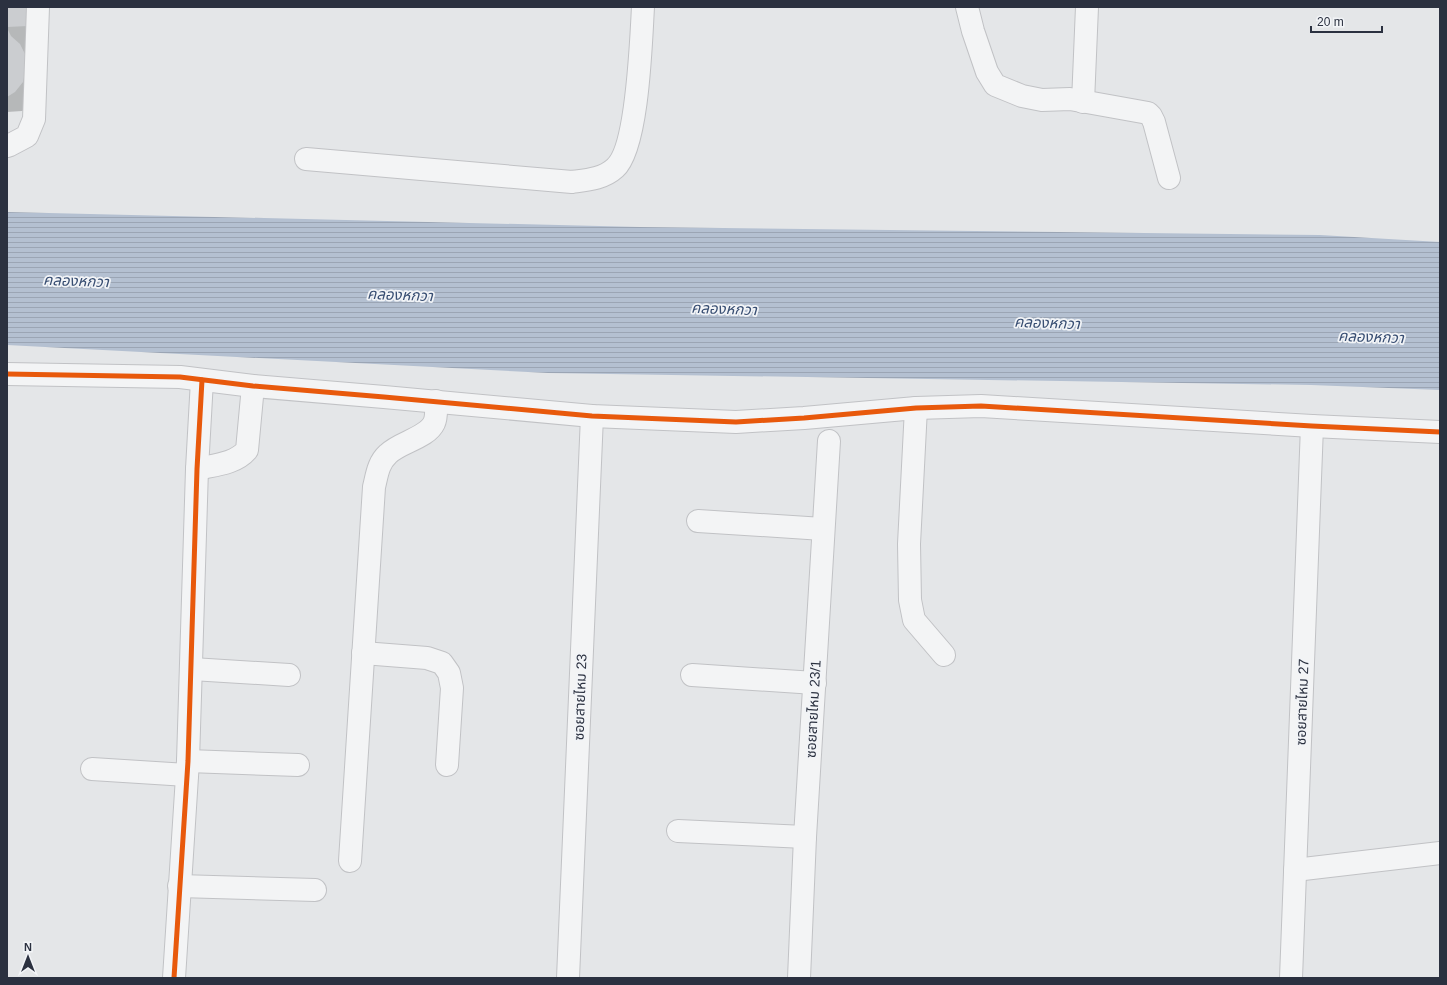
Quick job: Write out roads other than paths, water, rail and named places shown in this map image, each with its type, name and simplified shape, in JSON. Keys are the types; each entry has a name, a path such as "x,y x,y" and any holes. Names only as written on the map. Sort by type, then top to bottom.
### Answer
{"street":[{"path":"7,146 27,136 34,119 38,7"},
{"path":"306,159 572,182 597,179 615,168 624,155 633,124 643,7"},
{"path":"967,7 973,31 987,72 995,85 1022,96 1042,100 1070,99 1148,113 1154,122 1169,178"},
{"path":"1084,102 1087,7"},
{"path":"7,374 180,377 253,386 592,416 736,422 804,418 916,408 981,406 1312,426 1440,432"},
{"path":"174,978 192,669 197,469 202,380"},
{"path":"197,469 231,462 242,457 247,450 253,386"},
{"path":"350,862 374,487 379,465 389,453 422,434 431,427 435,418 436,401"},
{"path":"916,408 909,544 910,600 914,620 944,655"},
{"name":"ซอยสายไหม 23","path":"568,978 592,416"},
{"name":"ซอยสายไหม 27","path":"1291,978 1312,426"},
{"name":"ซอยสายไหม 23/1","path":"799,978 829,440"},
{"path":"698,521 823,529"},
{"path":"363,653 427,658 442,663 449,673 452,688 447,765"},
{"path":"192,669 289,674"},
{"path":"692,675 815,683"},
{"path":"92,769 298,765"},
{"path":"678,831 806,837"},
{"path":"1295,870 1440,853"},
{"path":"179,886 315,890"}],"water":[{"name":"คลองหกวา","path":"7,212 640,227 1320,235 1440,242 1440,390 1311,385 548,373 7,345"}]}
